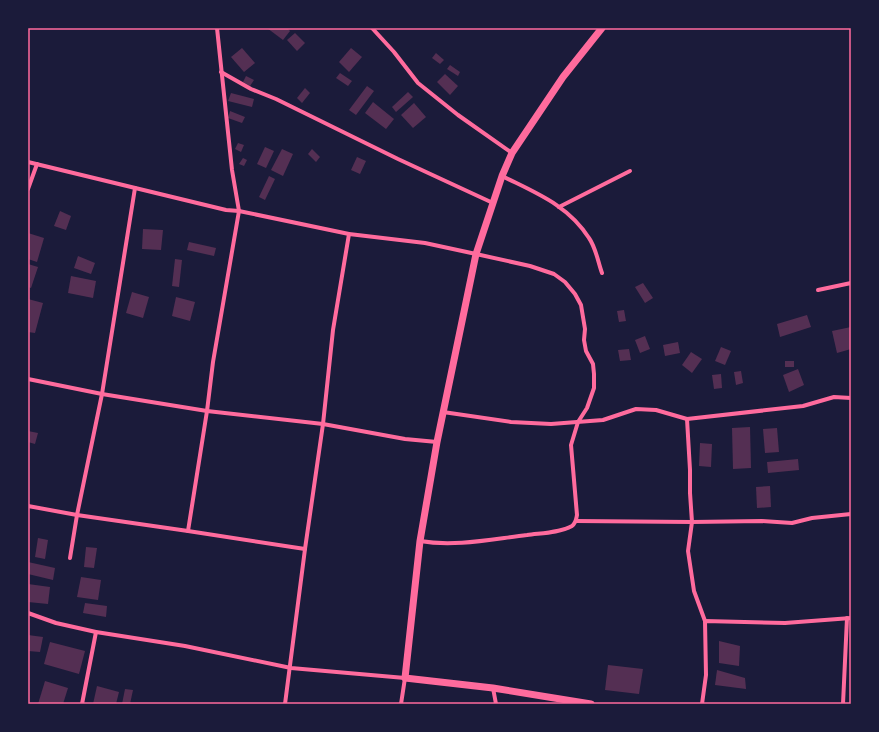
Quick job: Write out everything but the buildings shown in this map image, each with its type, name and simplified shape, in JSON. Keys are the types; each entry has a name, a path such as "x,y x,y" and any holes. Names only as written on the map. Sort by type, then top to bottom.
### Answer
{"street":[{"path":"188,531 207,411 213,362 239,211 232,170 217,28"},
{"path":"372,28 394,52 418,83 458,116 512,154"},
{"path":"401,704 420,541 437,442 476,254 502,176 512,154 563,77 602,28"},
{"path":"222,72 251,89 276,99 398,159 493,203"},
{"path":"28,162 226,210 239,211 349,234 424,244 476,254 554,274 565,282 575,294 581,305 585,329 584,340 586,351 592,364 594,374 594,388 587,408 578,422 571,445 577,515 576,521 573,525 556,531 488,540 434,543 420,541"},
{"path":"28,189 37,164"},
{"path":"559,207 630,171"},
{"path":"502,176 551,200 572,217 590,239 602,273"},
{"path":"70,558 77,515 102,394 135,188"},
{"path":"285,704 323,424 333,330 349,234"},
{"path":"818,290 851,283"},
{"path":"28,379 102,394 207,411 323,424 405,439 437,442"},
{"path":"443,412 511,422 551,424 603,420 636,409 665,412 687,419 803,406 834,397 851,398"},
{"path":"687,419 692,522 688,551 694,592 705,621 706,675 702,704"},
{"path":"28,506 77,515 305,549"},
{"path":"576,521 762,521 792,523 812,518 851,514"},
{"path":"29,614 96,632 185,646 291,668 405,678 493,688 590,704"},
{"path":"705,621 785,623 849,618 843,704"},
{"path":"82,704 96,632"},
{"path":"493,688 496,704"}]}
